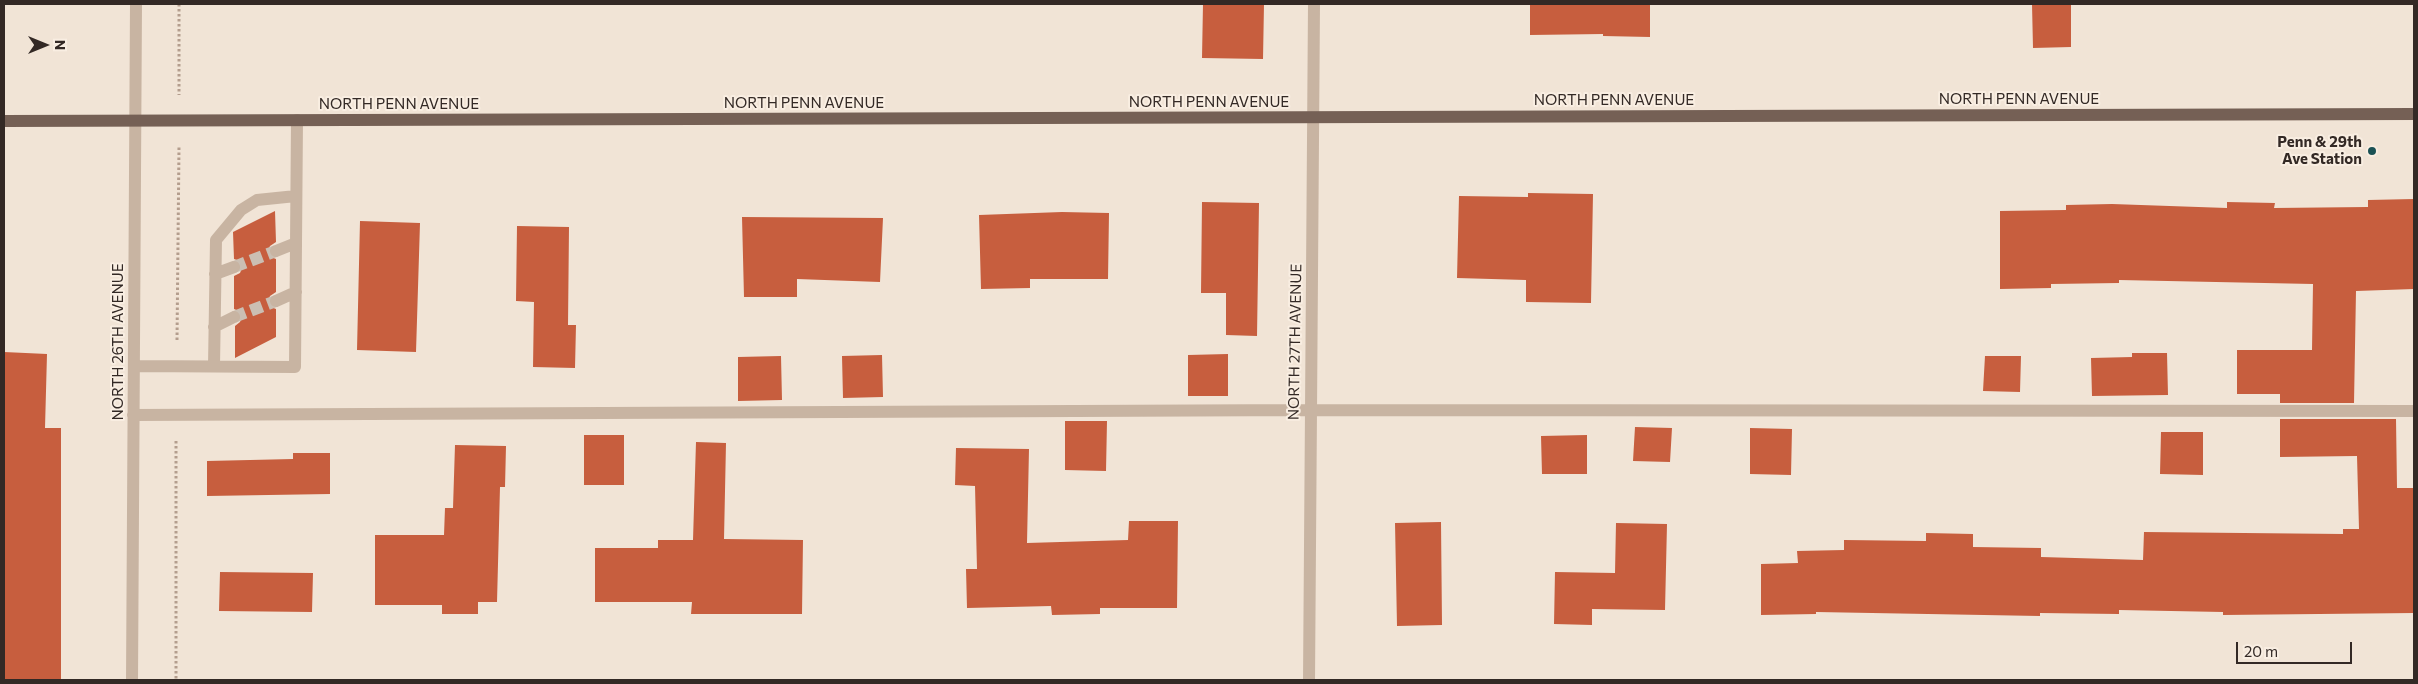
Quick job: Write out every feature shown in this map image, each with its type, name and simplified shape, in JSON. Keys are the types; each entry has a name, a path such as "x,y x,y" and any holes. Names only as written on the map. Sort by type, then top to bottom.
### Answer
{"main road":[{"name":"NORTH PENN AVENUE","path":"4,121 2414,114"}],"street":[{"name":"NORTH 26TH AVENUE","path":"132,680 136,4"},
{"name":"NORTH 27TH AVENUE","path":"1308,680 1314,4"},
{"path":"134,366 295,366 296,120"},
{"path":"214,366 216,240 241,210 257,200 296,196"},
{"path":"276,251 296,243"},
{"path":"215,274 234,267"},
{"path":"276,301 296,292"},
{"path":"214,327 234,317"},
{"path":"134,415 1310,410 2414,411"}],"path":[{"path":"179,4 179,74"}],"building":[{"path":"1203,4 1264,4 1263,59 1202,58"},
{"path":"1530,4 1650,4 1650,37 1603,36 1603,34 1530,35"},
{"path":"2032,4 2071,4 2071,47 2033,48"},
{"path":"1528,193 1593,194 1591,303 1526,302 1526,280 1457,278 1459,196 1528,197"},
{"path":"2414,199 2414,289 2356,291 2354,403 2280,403 2280,394 2237,394 2237,350 2312,350 2313,284 2119,280 2119,283 2051,284 2051,288 2000,289 2000,211 2066,210 2066,205 2112,204 2227,208 2227,202 2275,203 2274,208 2368,207 2368,200"},
{"path":"1202,202 1259,203 1257,336 1226,335 1226,293 1201,293"},
{"path":"275,211 276,242 268,250 271,257 276,259 276,292 270,296 268,301 271,307 276,309 276,337 235,358 235,326 242,317 239,311 234,309 234,276 240,273 242,268 240,261 234,259 233,232"},
{"path":"1062,212 1109,213 1108,279 1030,279 1030,288 981,289 979,215"},
{"path":"742,217 883,218 880,282 797,279 797,297 744,297"},
{"path":"360,221 420,223 416,352 357,350"},
{"path":"517,226 569,227 568,325 576,325 575,368 533,367 534,302 516,301"},
{"path":"4,352 47,354 45,428 61,428 61,680 4,680"},
{"path":"2132,353 2167,353 2168,395 2092,396 2091,358 2132,357"},
{"path":"1228,354 1228,396 1188,396 1188,355"},
{"path":"882,355 883,397 843,398 842,356"},
{"path":"781,356 782,400 738,401 738,357"},
{"path":"1985,356 2021,356 2020,392 1983,391"},
{"path":"2280,419 2396,419 2397,488 2414,488 2414,613 2223,615 2223,612 2119,610 2119,614 2040,613 2040,616 1816,612 1816,614 1761,615 1761,564 1798,563 1797,551 1844,550 1844,540 1926,541 1926,533 1973,534 1973,547 2041,548 2041,557 2143,560 2144,532 2343,534 2343,529 2359,529 2357,456 2280,457"},
{"path":"1065,421 1107,421 1106,471 1065,470"},
{"path":"1635,427 1672,428 1670,462 1633,461"},
{"path":"1750,428 1792,429 1791,475 1750,474"},
{"path":"2161,432 2203,432 2203,475 2160,474"},
{"path":"584,435 624,435 624,485 584,485"},
{"path":"1587,435 1587,474 1542,474 1541,436"},
{"path":"696,442 726,443 724,539 803,540 802,614 691,614 692,602 595,602 595,548 658,548 658,540 693,540"},
{"path":"455,445 506,446 505,487 500,487 497,602 478,602 478,614 442,614 442,605 375,605 375,535 444,535 445,508 453,508"},
{"path":"956,448 1029,449 1027,543 1128,540 1129,521 1178,521 1177,608 1100,608 1100,614 1052,615 1051,606 967,608 966,569 977,569 975,486 955,485"},
{"path":"293,453 330,453 330,494 207,496 207,461 293,459"},
{"path":"1441,522 1442,625 1397,626 1395,523"},
{"path":"1616,523 1667,524 1665,610 1592,609 1592,625 1554,624 1555,572 1615,573"},
{"path":"220,572 313,573 312,612 219,611"}],"tunnel":[{"path":"234,267 276,251"},
{"path":"234,317 276,301"}],"place":[{"name":"Penn & 29th Ave Station","path":"2372,151"}]}
